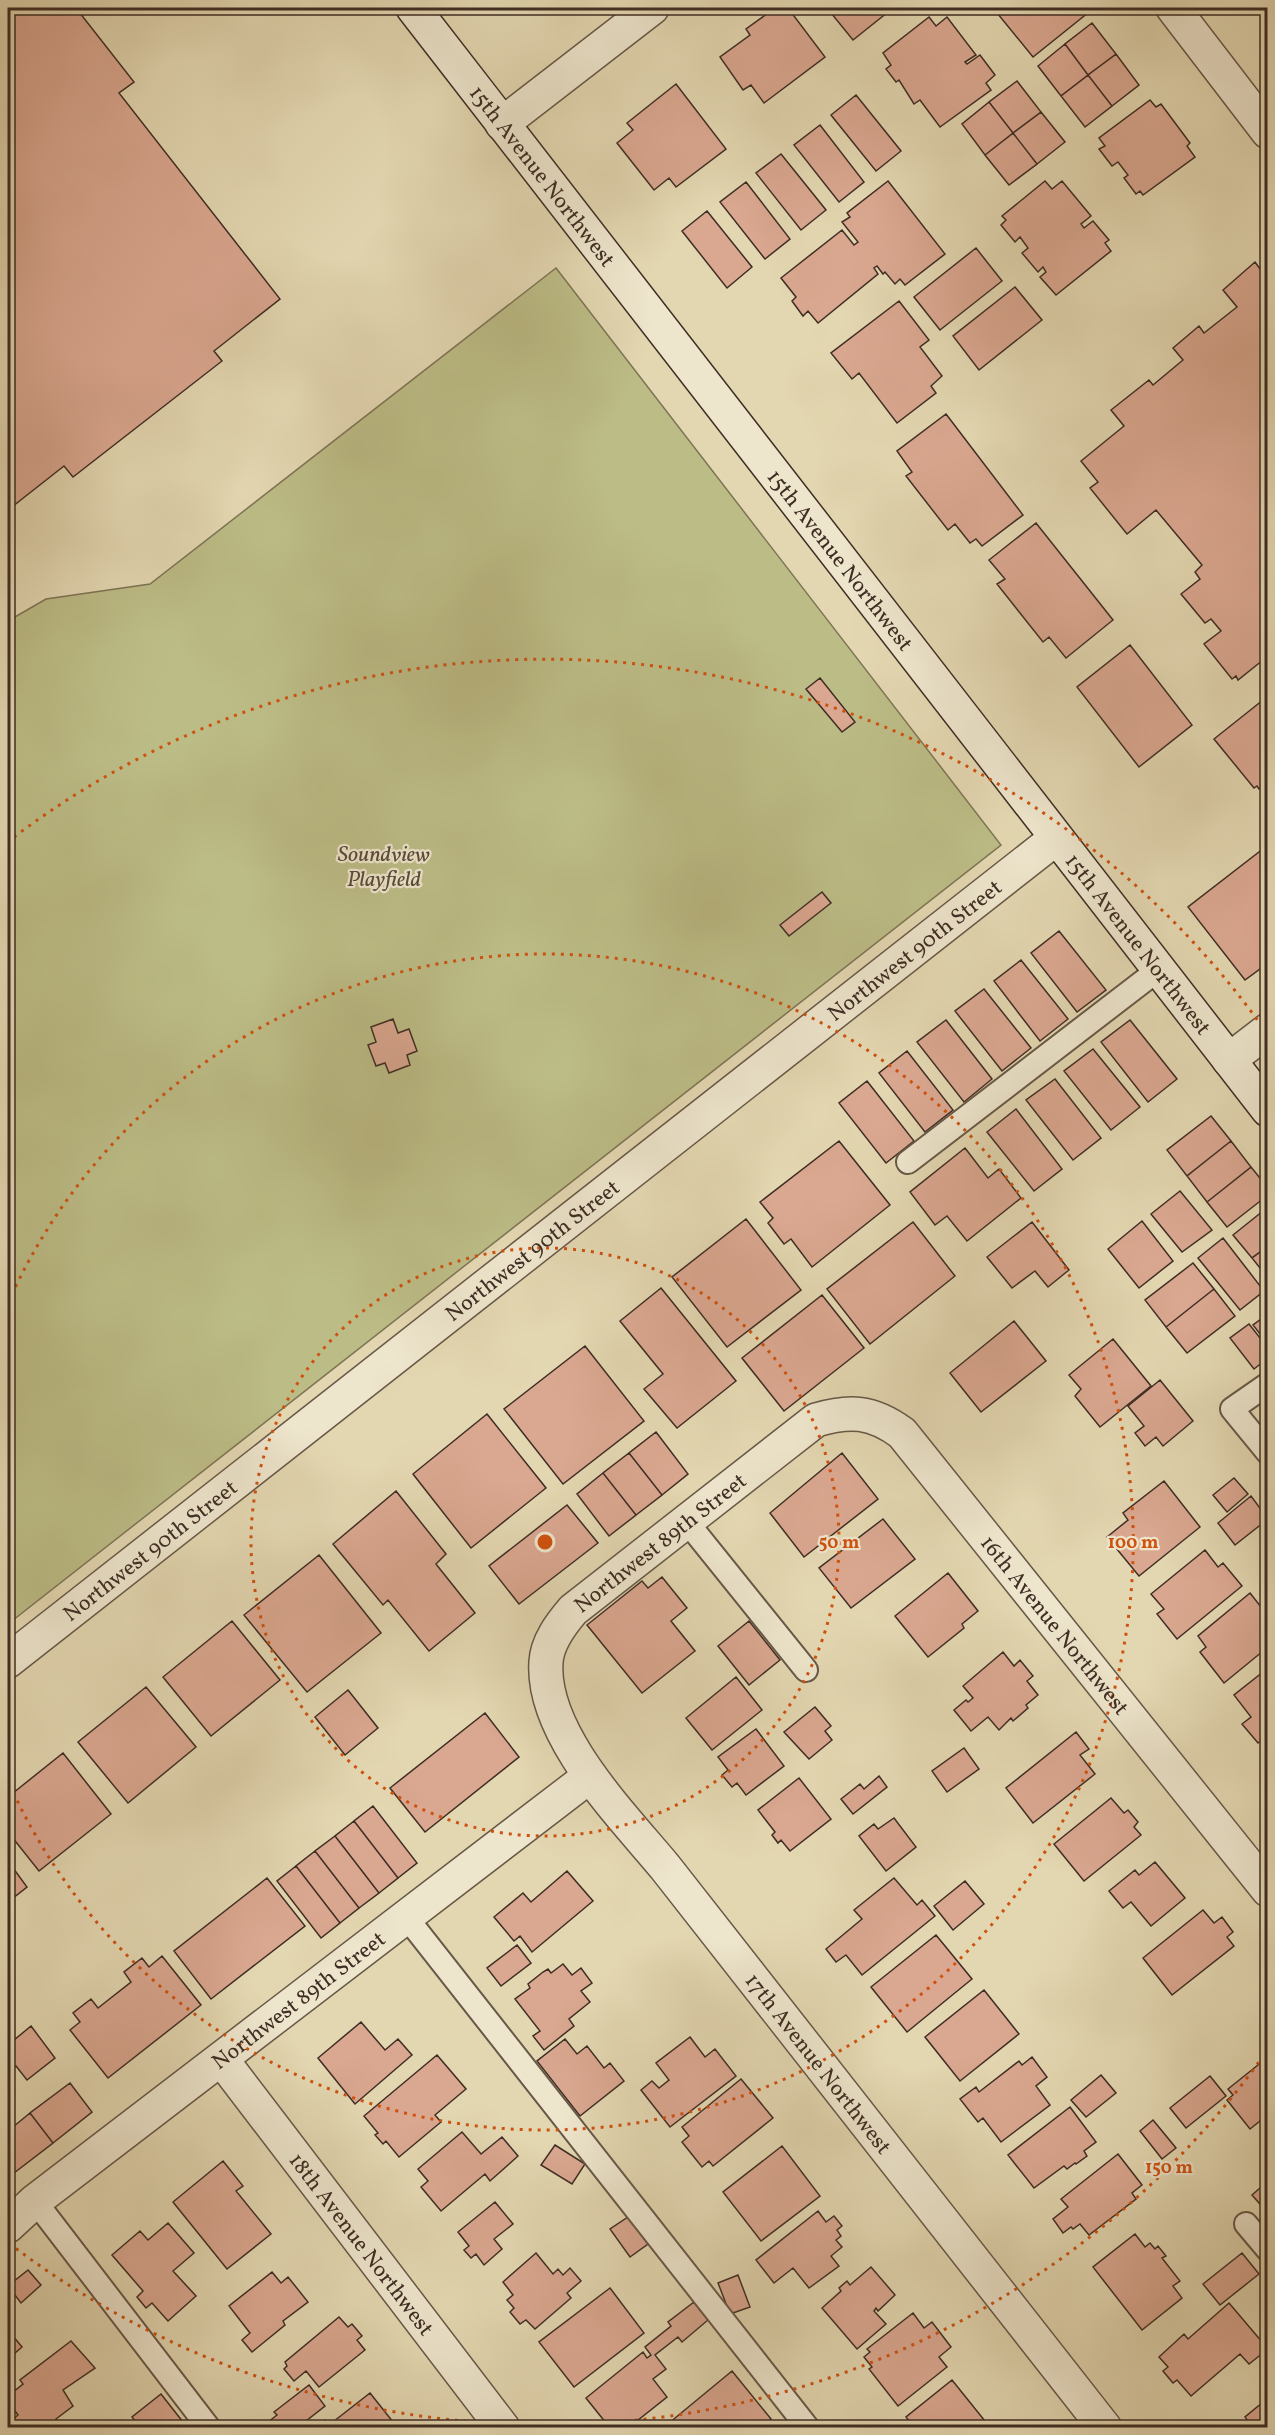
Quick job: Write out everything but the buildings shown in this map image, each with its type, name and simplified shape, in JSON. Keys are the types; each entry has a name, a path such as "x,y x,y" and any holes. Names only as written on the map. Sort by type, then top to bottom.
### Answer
{"street":[{"name":"15th Avenue Northwest","path":"413,8 1055,839 1268,1110"},
{"path":"502,124 652,8"},
{"path":"1173,8 1268,132"},
{"name":"Northwest 90th Street","path":"8,1661 1055,839"},
{"path":"1229,1060 1268,1030"},
{"name":"16th Avenue Northwest","path":"816,1420 842,1413 867,1415 886,1421 902,1433 1268,1890"},
{"name":"Northwest 89th Street","path":"548,1689 546,1661 561,1624 573,1610 816,1420"},
{"name":"17th Avenue Northwest","path":"548,1689 561,1728 590,1776 665,1867 1105,2427"},
{"name":"Northwest 89th Street","path":"8,2226 34,2201 222,2060 590,1776"},
{"name":"18th Avenue Northwest","path":"222,2060 503,2427"}],"lane":[{"path":"908,1162 1158,970"},
{"path":"1268,1384 1232,1409 1268,1453"},
{"path":"687,1522 806,1670"},
{"path":"407,1918 808,2427"},
{"path":"34,2201 209,2427"},
{"path":"1246,2224 1268,2250"}],"green space":[{"name":"Soundview Playfield","path":"556,268 1001,845 8,1624 8,621 46,599 150,584"}]}
